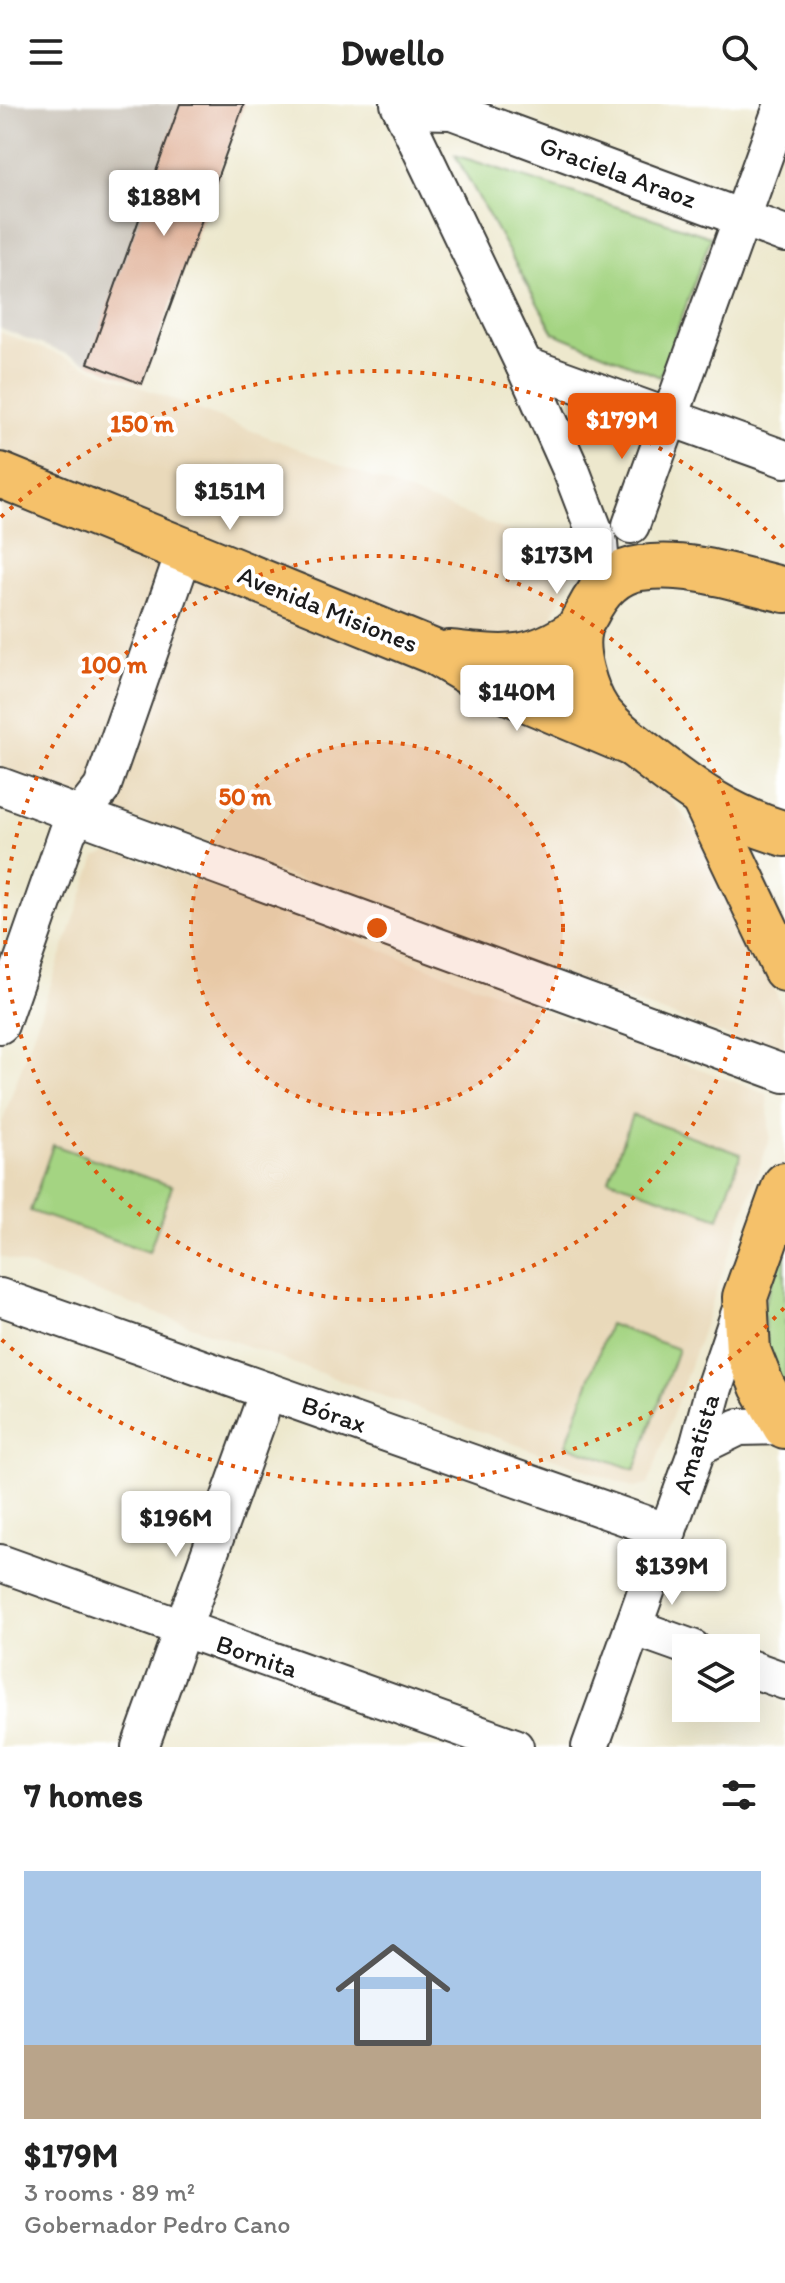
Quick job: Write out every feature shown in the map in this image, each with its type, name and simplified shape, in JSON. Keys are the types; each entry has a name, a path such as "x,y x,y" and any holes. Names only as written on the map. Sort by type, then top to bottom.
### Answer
{"main road":[{"name":"Avenida Misiones","path":"0,475 434,652 483,681 634,745"},
{"name":"Avenida Misiones","path":"434,652 515,658 561,642 614,578 636,568 662,566 695,569 785,590"},
{"path":"588,612 585,687 600,713 634,745 704,799 767,829 785,834"},
{"path":"704,799 785,969"},
{"name":"Amatista","path":"745,1297 785,1185"},
{"path":"745,1297 748,1351 762,1386 784,1426"}],"street":[{"path":"631,525 783,104"},
{"path":"402,106 524,365 571,470 599,543 601,566 588,612"},
{"name":"Graciela Araoz","path":"402,106 452,111 785,234"},
{"path":"524,365 785,459"},
{"path":"571,470 631,525 695,569"},
{"path":"0,1025 68,831 102,788 185,550"},
{"path":"0,786 785,1074"},
{"name":"Bórax","path":"0,1297 668,1532"},
{"name":"Amatista","path":"590,1747 698,1447 745,1297"},
{"path":"140,1747 268,1391"},
{"path":"698,1447 739,1427 784,1426"},
{"name":"Bornita","path":"0,1563 515,1747"},
{"path":"633,1627 672,1641"},
{"path":"760,1672 785,1681"}],"shaded area":[{"path":"0,104 244,104 142,384 0,328"},
{"path":"0,332 577,558 544,636 571,733 661,787 720,861 782,1007 785,1057 0,770"},
{"path":"113,850 767,1094 770,1138 648,1485 635,1488 0,1256 0,1128 96,857"}],"green space":[{"path":"455,155 711,237 660,377 554,333"},
{"path":"632,1115 741,1154 719,1218 609,1179"},
{"path":"53,1145 172,1186 149,1252 30,1211"},
{"path":"785,1244 785,1394 769,1364 763,1309"},
{"path":"609,1324 678,1349 635,1470 566,1445"}],"building":[{"path":"180,104 244,104 142,384 88,363"}]}
